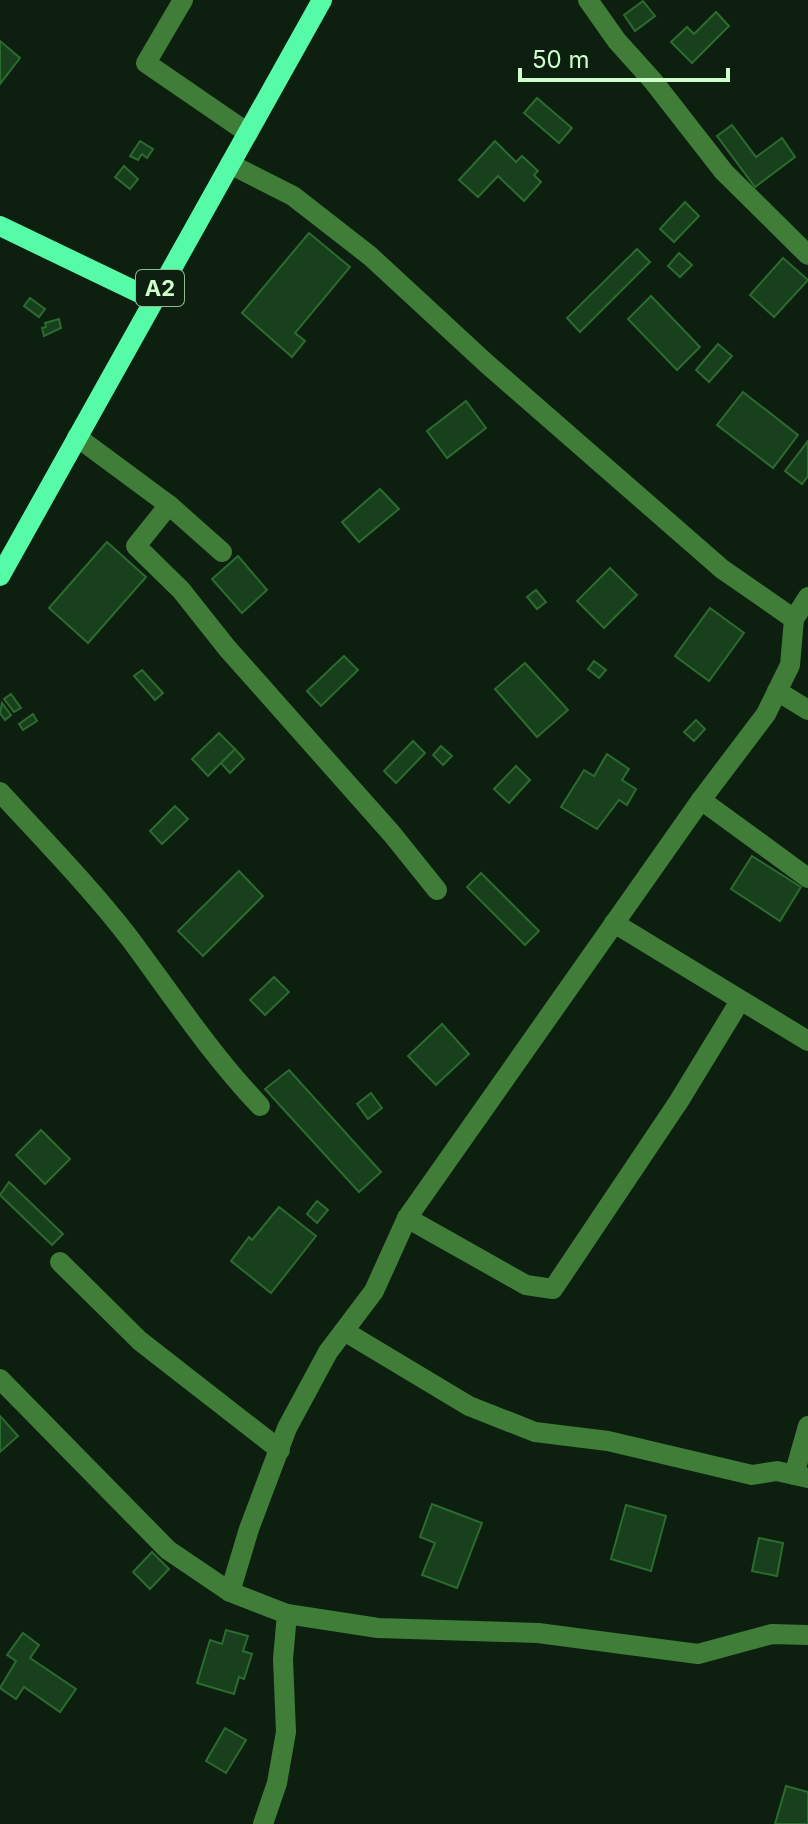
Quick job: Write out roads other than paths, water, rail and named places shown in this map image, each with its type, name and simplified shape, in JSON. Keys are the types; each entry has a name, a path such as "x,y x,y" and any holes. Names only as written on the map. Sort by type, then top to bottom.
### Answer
{"main road":[{"name":"A2","path":"0,576 322,0"},
{"path":"0,226 154,300"}],"street":[{"path":"183,0 146,63 248,133"},
{"path":"588,0 617,41 653,81 724,172 808,255"},
{"path":"230,164 293,196 370,256 487,364 711,559 794,619"},
{"path":"77,437 169,505 222,552"},
{"path":"169,505 136,546 181,590 227,648 392,834 437,890"},
{"path":"230,1592 249,1529 287,1428 328,1352 374,1291 407,1218 701,800 766,714 790,665 794,619 808,597"},
{"path":"777,691 808,710"},
{"path":"0,792 120,928 224,1069 260,1106"},
{"path":"701,800 808,878"},
{"path":"614,923 808,1041"},
{"path":"407,1218 526,1285 553,1289 679,1101 740,1001"},
{"path":"60,1262 140,1341 280,1450"},
{"path":"344,1331 469,1406 535,1432 608,1441 752,1475 777,1471 801,1476 808,1426"},
{"path":"0,1379 168,1550 230,1592 287,1614 378,1628 538,1633 698,1654 772,1634 808,1635"},
{"path":"263,1824 277,1783 286,1732 283,1659 287,1614"}]}
